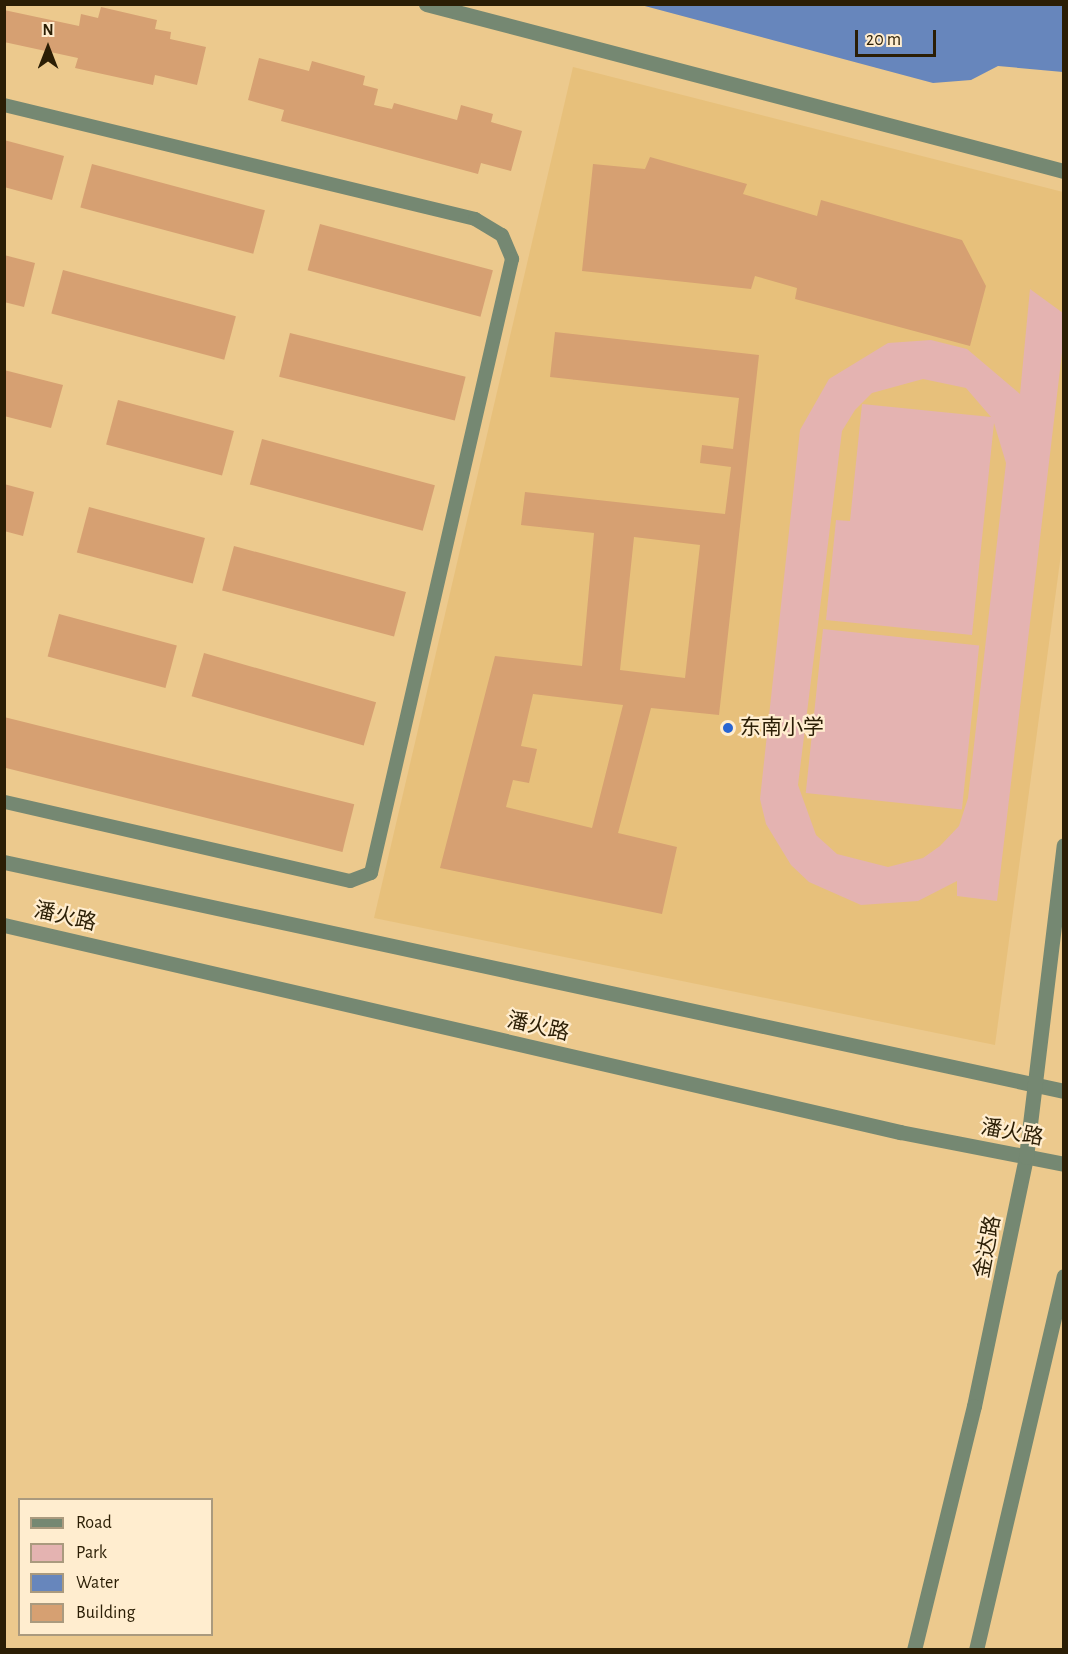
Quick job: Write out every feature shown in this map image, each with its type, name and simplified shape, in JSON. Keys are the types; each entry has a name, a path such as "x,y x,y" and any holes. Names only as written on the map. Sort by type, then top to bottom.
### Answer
{"street":[{"path":"426,4 1064,171"},
{"name":"金达路","path":"914,1650 974,1406 1026,1157 1064,845"},
{"name":"潘火路","path":"4,862 1064,1091"},
{"name":"潘火路","path":"4,925 1064,1164"},
{"path":"976,1650 1034,1414 1064,1275"}],"lane":[{"path":"4,105 476,219 502,235 512,259 371,873 350,881 4,802"}],"shaded area":[{"name":"东南小学","path":"573,67 1063,192 1063,539 995,1045 374,918"}],"green space":[{"path":"1030,289 1063,313 1064,336 997,901 957,896 957,881 918,901 861,905 809,882 791,865 766,824 760,799 800,430 829,379 888,343 931,340 967,349 1020,394","holes":["923,379 966,388 991,417 862,404 850,521 836,520 826,620 972,635 994,423 1006,463 968,798 959,826 940,846 923,858 888,867 837,854 816,835 798,785 842,431 855,410 872,393"]},
{"path":"823,629 979,645 962,810 806,793"}],"water":[{"path":"641,5 1063,5 1063,72 998,66 971,80 933,83"}],"building":[{"path":"101,7 157,20 155,29 171,32 170,39 206,47 197,85 155,75 153,85 75,68 78,58 4,42 4,10 79,26 81,14 98,18"},
{"path":"259,58 309,71 312,61 365,76 363,85 378,89 374,105 392,109 394,103 457,120 461,105 493,114 491,122 522,131 511,171 481,163 478,174 281,121 284,110 248,100"},
{"path":"4,140 64,156 52,200 4,187"},
{"path":"650,157 747,184 743,194 817,216 821,200 962,240 986,286 970,346 795,299 797,288 755,276 751,289 582,271 593,164 645,169"},
{"path":"92,164 265,210 253,254 80,207"},
{"path":"320,224 493,270 480,317 308,270"},
{"path":"4,255 35,263 24,307 4,302"},
{"path":"63,270 236,316 224,360 51,313"},
{"path":"555,332 759,355 719,715 651,708 618,833 677,847 662,914 440,868 495,656 582,666 594,533 521,525 525,492 725,514 731,467 700,463 702,445 733,449 739,398 550,377","holes":["634,537 700,545 685,678 620,670","533,694 623,705 592,828 506,807 513,780 529,783 537,749 521,746"]},
{"path":"290,333 466,377 455,420 279,377"},
{"path":"4,370 63,385 51,428 4,416"},
{"path":"118,400 234,431 222,475 106,444"},
{"path":"262,439 435,485 423,531 250,484"},
{"path":"4,484 34,492 23,536 4,531"},
{"path":"89,507 205,538 193,583 77,552"},
{"path":"234,546 406,592 394,637 222,590"},
{"path":"59,614 177,646 165,688 48,657"},
{"path":"204,653 376,702 364,746 192,696"},
{"path":"4,717 354,804 342,852 4,768"}],"place":[{"name":"东南小学","path":"728,728"}]}
